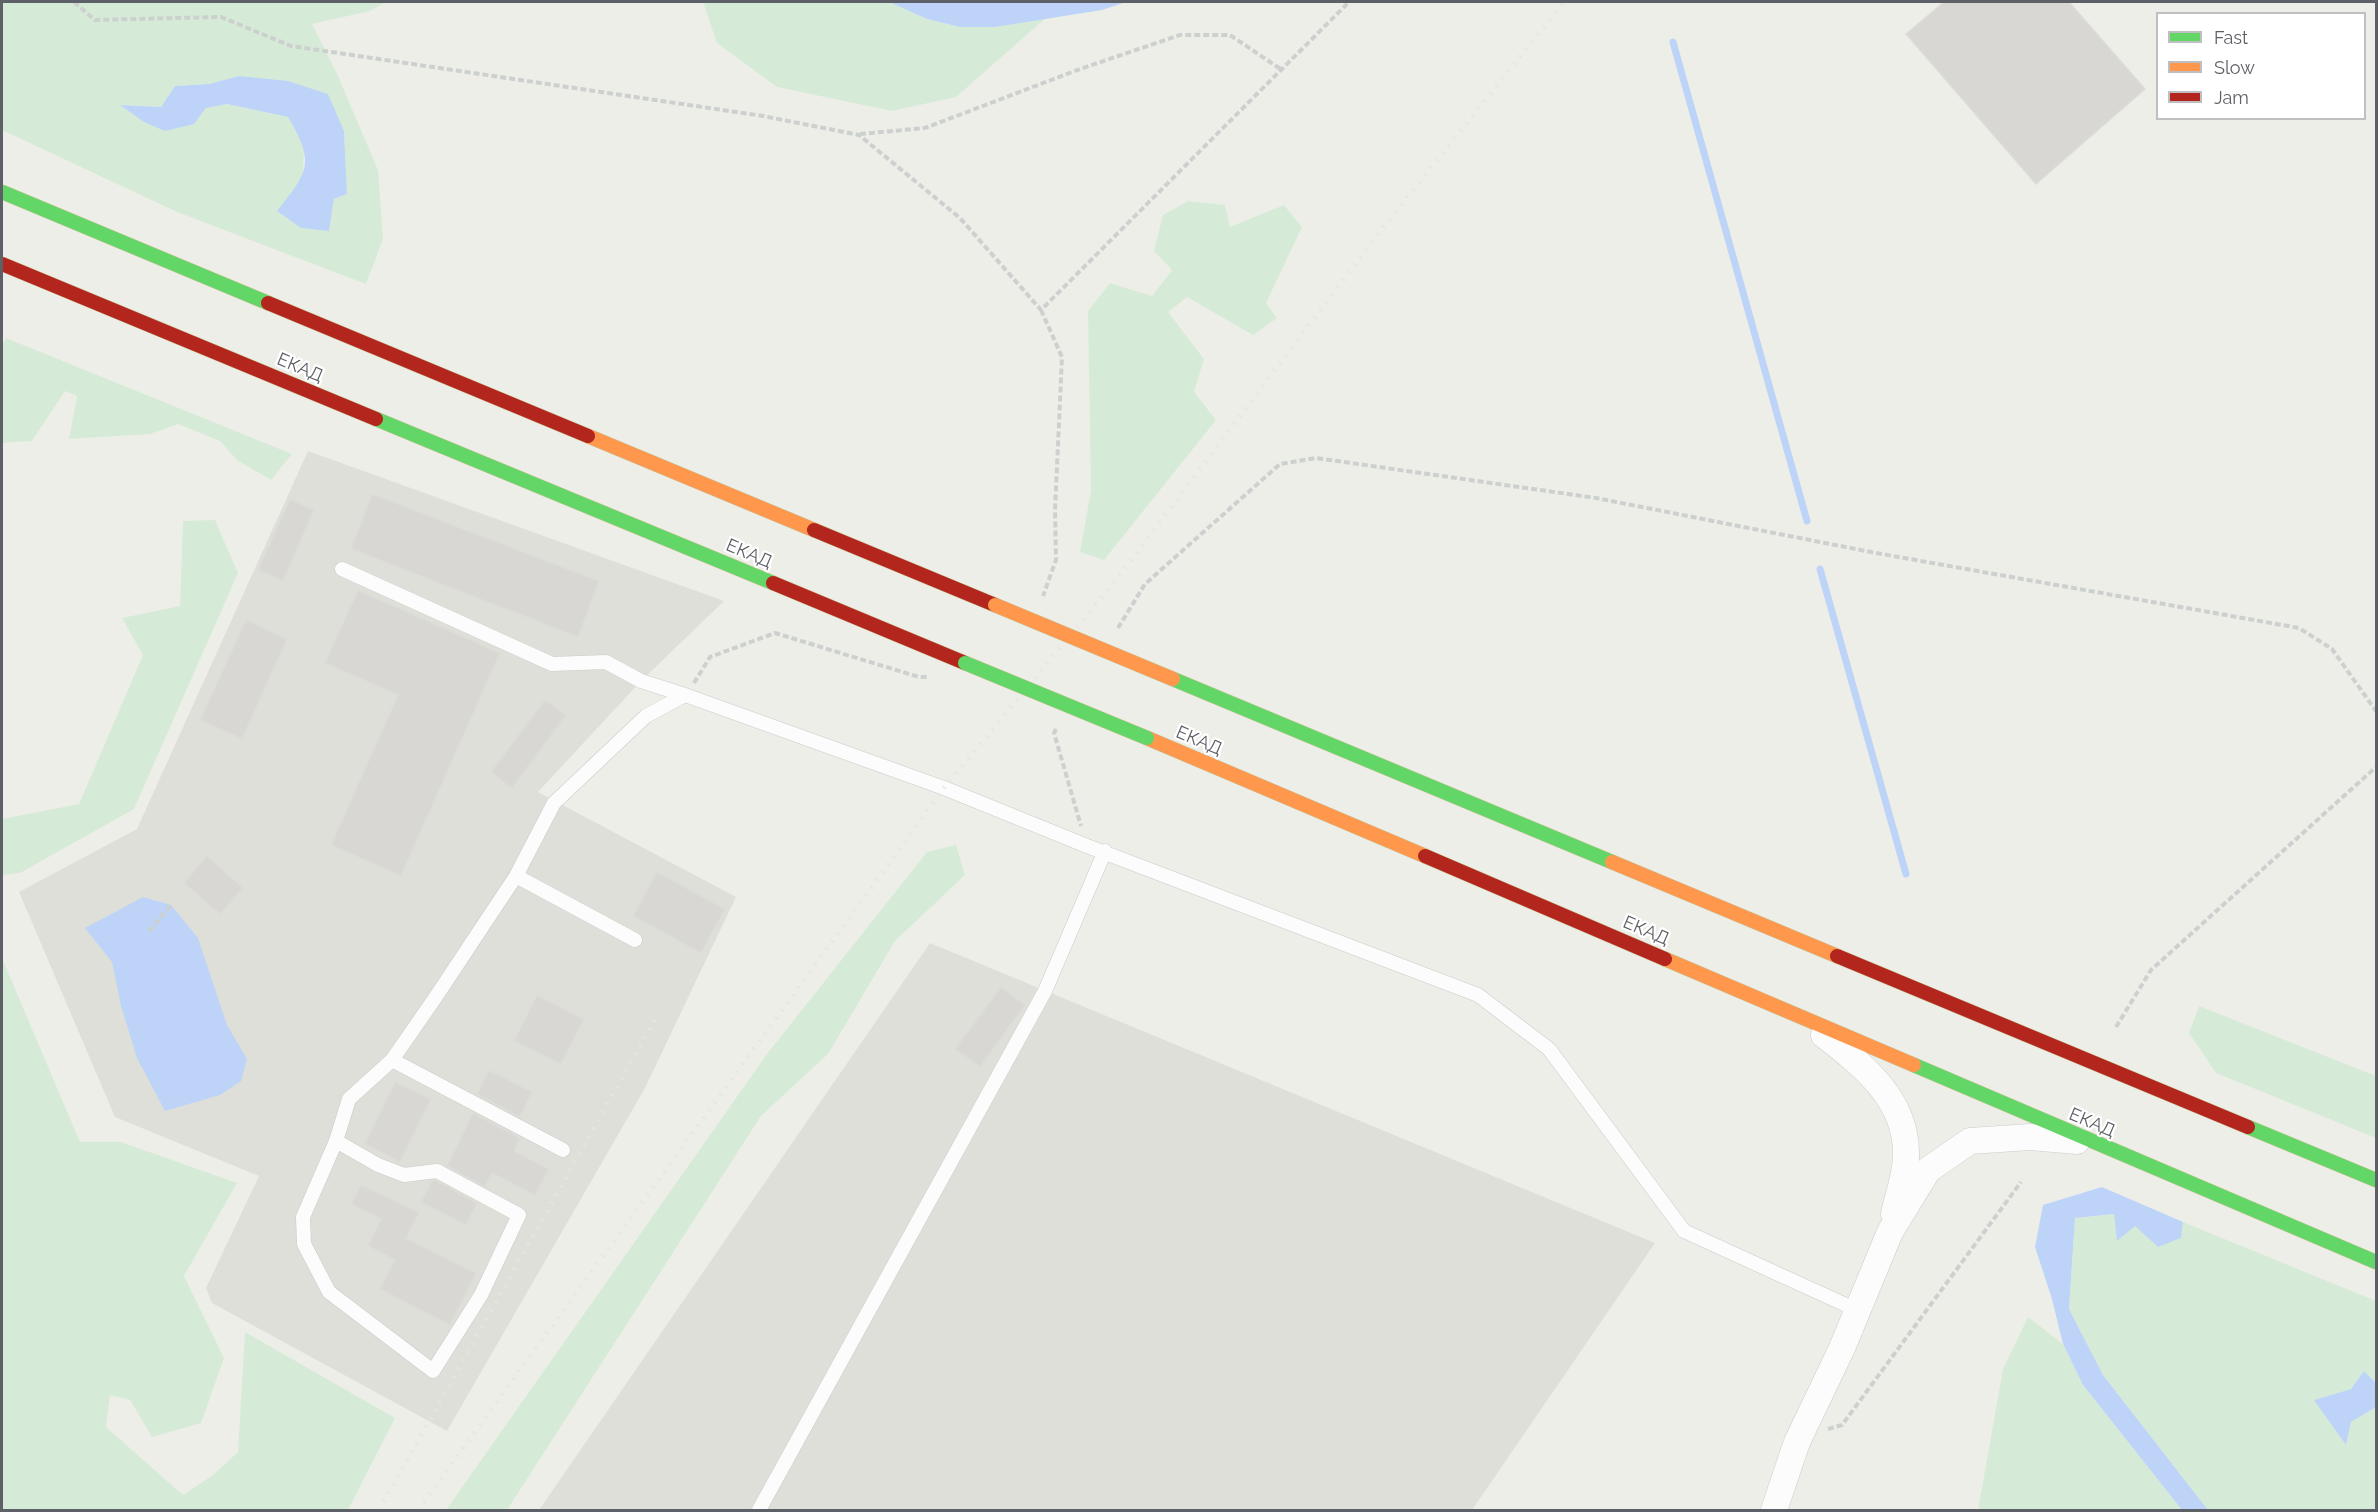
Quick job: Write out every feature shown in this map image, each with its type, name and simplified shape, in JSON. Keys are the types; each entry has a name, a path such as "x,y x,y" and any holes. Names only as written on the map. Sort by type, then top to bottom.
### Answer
{"highway":[{"path":"2,192 2376,1179"},
{"name":"ЕКАД","path":"2,264 1147,738 2376,1262"}],"street":[{"path":"1802,1017 1855,1059 1882,1086 1904,1123 1906,1157 1890,1232"},
{"path":"1774,1510 1797,1442 1890,1232 1928,1170 1970,1141 2030,1137 2094,1143"}],"lane":[{"path":"342,569 552,664 606,662 641,681 944,788 1087,846 1478,995 1549,1049 1684,1231 1857,1310"},
{"path":"336,1141 378,1165 404,1175 437,1172 519,1215 481,1295 433,1371 329,1292 304,1244 303,1217 336,1141 349,1099 392,1060 516,876 554,803 646,716 686,695"},
{"path":"759,1510 1045,991 1105,851"},
{"path":"516,876 635,940"},
{"path":"392,1060 562,1150"}],"path":[{"path":"74,2 95,20 221,17 291,46 763,116 859,135 925,128 1080,69 1180,35 1230,35 1282,70"},
{"path":"859,135 960,218 1041,310 1349,2"},
{"path":"1115,633 1145,584 1280,464 1316,458 1596,498 1876,553 2299,628 2332,649 2376,711"},
{"path":"1060,723 1054,733 1087,846"},
{"path":"2116,1027 2151,970 2376,767"},
{"path":"149,931 171,905"},
{"path":"1797,1442 1842,1425 2021,1182"}],"shaded area":[{"path":"308,451 724,601 641,681 538,792 736,897 645,1088 447,1431 212,1303 206,1288 259,1176 115,1117 19,892 137,829"},
{"path":"930,943 1655,1243 1472,1510 539,1510"}],"green space":[{"path":"2,2 386,2 370,11 312,24 338,76 378,170 383,239 366,284 177,212 2,130","holes":["239,76 344,131 347,194 334,199 329,231 303,178 304,145 288,117 227,104 206,108 194,124 122,105 161,107 175,86 209,84"]},
{"path":"703,2 889,2 927,19 960,27 995,27 1047,17 956,97 892,111 777,87 717,43"},
{"path":"1188,201 1225,205 1230,227 1284,205 1302,227 1266,303 1277,318 1253,335 1187,297 1168,312 1204,359 1194,392 1216,420 1104,560 1080,552 1091,491 1088,311 1110,283 1152,296 1172,270 1154,251 1163,215"},
{"path":"6,338 292,454 271,480 237,460 220,441 178,424 150,434 69,439 77,396 65,391 32,441 2,443 2,345"},
{"path":"215,520 238,573 134,809 20,873 2,875 2,819 79,804 143,655 122,618 180,606 183,521"},
{"path":"956,845 965,875 895,941 828,1054 761,1116 507,1510 446,1510 767,1054 927,852"},
{"path":"2,958 80,1142 121,1142 237,1183 184,1276 224,1358 201,1423 152,1437 130,1400 110,1395 106,1427 183,1495 213,1475 238,1452 245,1332 395,1418 348,1510 2,1510"},
{"path":"2199,1006 2376,1076 2376,1138 2216,1073 2189,1033"},
{"path":"2115,1214 2135,1226 2181,1238 2183,1222 2376,1301 2376,1383 2364,1371 2351,1389 2315,1400 2346,1444 2351,1422 2376,1407 2376,1510 2208,1510 2103,1375 2069,1309 2075,1218"},
{"path":"2028,1317 2063,1344 2083,1385 2182,1510 1978,1510 2003,1369"}],"water":[{"path":"889,2 1126,2 1102,10 995,27 960,27 927,19"},
{"path":"239,76 288,81 328,94 344,131 347,194 334,199 329,231 301,228 277,211 296,186 305,166 302,145 288,117 227,104 206,108 194,124 165,131 144,122 120,105 161,107 175,86 209,84"},
{"path":"143,897 171,905 198,938 227,1025 247,1059 241,1081 220,1095 165,1111 137,1058 121,1006 112,962 85,928"},
{"path":"2102,1187 2183,1222 2181,1238 2158,1247 2135,1226 2117,1241 2114,1214 2075,1218 2069,1309 2103,1375 2208,1510 2182,1510 2083,1385 2063,1344 2052,1299 2035,1247 2043,1205"},
{"path":"2364,1371 2376,1383 2376,1407 2351,1422 2346,1445 2314,1400 2351,1389"}],"building":[{"path":"1944,2 2069,2 2145,89 2036,184 1906,34"},
{"path":"372,494 599,581 578,637 351,549"},
{"path":"290,499 314,510 283,581 258,570"},
{"path":"358,590 500,653 401,876 331,845 398,695 325,663"},
{"path":"246,620 287,639 242,739 200,720"},
{"path":"545,700 566,715 512,788 491,772"},
{"path":"207,856 243,888 220,914 184,883"},
{"path":"657,872 725,909 701,953 633,916"},
{"path":"1001,987 1025,1005 980,1067 955,1049"},
{"path":"537,995 584,1019 561,1064 514,1041"},
{"path":"489,1070 532,1092 520,1117 477,1094"},
{"path":"395,1082 431,1099 400,1162 365,1144"},
{"path":"473,1113 520,1138 514,1151 549,1169 535,1195 492,1173 485,1187 447,1166"},
{"path":"435,1180 477,1203 466,1225 421,1202 432,1181"},
{"path":"361,1185 419,1212 406,1238 476,1273 450,1325 380,1289 395,1260 368,1246 381,1219 351,1204"}],"waterway":[{"path":"1673,42 1807,521"},
{"path":"1820,569 1906,874"}],"railway":[{"path":"418,1510 944,788 1116,580 1377,235 1564,2"},
{"path":"379,1510 658,1014"}],"traffic: fast":[{"path":"2,192 268,303"},
{"path":"376,419 773,583"},
{"path":"965,663 1147,738"},
{"path":"1173,679 1612,862"},
{"path":"1914,1065 2376,1262"},
{"path":"2248,1127 2376,1180"}],"traffic: slow":[{"path":"588,436 814,530"},
{"path":"995,605 1173,679"},
{"path":"1147,738 1425,856"},
{"path":"1612,862 1837,956"},
{"path":"1665,959 1914,1065"}],"traffic: jam":[{"path":"2,264 376,419"},
{"path":"268,303 588,436"},
{"path":"814,530 995,605"},
{"path":"773,583 965,663"},
{"path":"1425,856 1665,959"},
{"path":"1837,956 2248,1127"}]}
